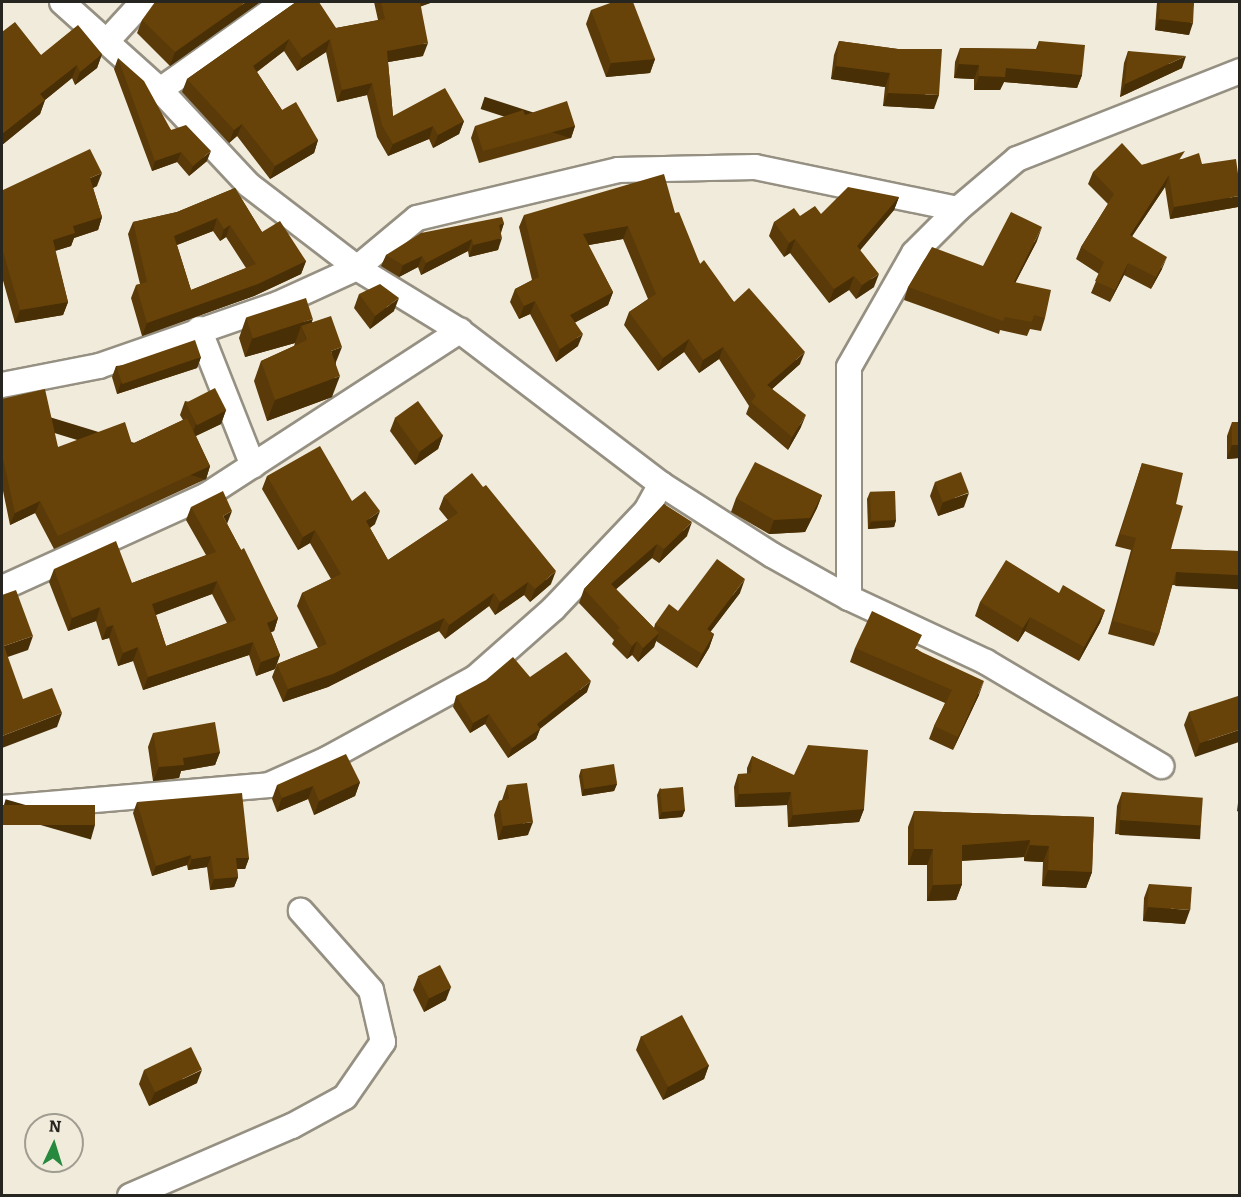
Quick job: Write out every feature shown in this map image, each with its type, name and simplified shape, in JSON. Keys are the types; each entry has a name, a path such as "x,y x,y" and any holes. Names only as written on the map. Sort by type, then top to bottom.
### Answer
{"street":[{"path":"62,2 108,40 160,90 249,185 357,268 460,331 661,484 772,555 849,598 986,662 1161,766"},
{"path":"108,40 143,2"},
{"path":"160,90 284,2"},
{"path":"849,598 849,367 914,253 958,209 1017,159 1239,71"},
{"path":"2,385 99,366 199,329 278,304 357,268 417,218 618,170 755,167 958,209"},
{"path":"199,329 253,466"},
{"path":"2,588 207,495 460,331"},
{"path":"2,808 269,785 327,759 475,678 553,609 646,511 661,484"},
{"path":"130,1196 292,1126 345,1097 383,1042 370,990 301,911"}],"building":[{"path":"155,2 246,2 175,52 142,20"},
{"path":"296,2 319,2 336,28 385,19 381,2 420,2 428,43 387,51 393,116 445,88 464,121 438,135 433,126 393,144 382,125 372,83 342,90 330,39 302,58 289,39 253,66 282,110 296,102 318,140 275,166 242,124 234,130 187,79"},
{"path":"613,2 633,2 655,59 611,63 591,10"},
{"path":"1160,2 1194,2 1193,23 1159,19"},
{"path":"15,22 41,55 78,25 102,54 80,72 77,65 40,94 45,100 2,134 2,32"},
{"path":"839,41 898,49 942,49 939,95 888,93 890,73 836,66"},
{"path":"1039,41 1085,45 1082,75 1006,68 1005,77 979,76 979,65 959,64 960,48 1038,49"},
{"path":"1128,51 1186,56 1125,84"},
{"path":"118,58 144,81 171,130 186,125 211,151 193,166 181,152 155,161"},
{"path":"567,101 575,126 483,151 475,126 523,110 525,115"},
{"path":"1122,143 1142,165 1185,151 1179,160 1199,153 1202,164 1236,159 1239,196 1174,207 1169,175 1130,235 1167,257 1156,277 1128,263 1115,290 1095,281 1104,262 1081,247 1114,194 1093,172"},
{"path":"90,149 102,173 90,178 102,217 73,226 75,233 53,240 68,302 20,310 2,248 2,187 3,190"},
{"path":"664,174 675,213 679,212 700,264 704,260 734,302 749,288 805,352 767,385 806,415 792,437 751,402 756,396 723,347 703,360 689,339 663,358 629,312 656,294 628,226 583,234 613,292 570,315 583,334 560,349 535,301 524,306 515,289 539,277 524,215"},
{"path":"848,187 899,197 857,246 879,274 862,285 854,276 834,289 795,239 789,243 774,222 794,208 800,216 815,206 821,214"},
{"path":"235,188 262,232 280,221 306,261 258,284 147,323 136,285 147,282 133,222 177,212","holes":["217,218 224,229 230,225 256,264 191,290 174,236"]},
{"path":"1011,212 1042,227 1014,282 1051,290 1045,318 1034,315 1032,322 1005,317 1003,321 908,287 932,247 983,266"},
{"path":"502,217 504,223 499,225 502,238 473,245 472,239 426,263 422,256 403,265 386,255 421,233"},
{"path":"380,284 399,298 375,316 359,294"},
{"path":"306,298 313,319 253,338 246,317"},
{"path":"331,316 342,347 331,351 340,376 275,400 261,361 307,340 301,326"},
{"path":"195,340 201,357 122,384 117,367"},
{"path":"215,388 226,410 197,425 186,403"},
{"path":"45,389 58,447 125,422 132,444 187,418 210,466 58,536 40,501 15,513 2,454 2,399"},
{"path":"418,401 443,435 419,452 395,418"},
{"path":"1232,422 1239,422 1239,445 1232,445"},
{"path":"320,446 352,501 365,491 380,511 366,521 388,560 458,513 444,496 472,473 483,487 486,485 556,571 535,589 528,582 500,602 494,593 449,625 444,618 333,674 288,689 277,664 327,644 302,593 341,574 315,530 303,537 267,476"},
{"path":"755,462 822,495 810,518 774,520 736,498"},
{"path":"1142,463 1183,473 1176,504 1183,506 1171,549 1239,551 1239,575 1176,572 1159,634 1113,621 1136,538 1120,534"},
{"path":"961,472 969,493 943,503 935,482"},
{"path":"223,491 232,511 223,516 241,550 244,548 278,618 267,623 280,655 261,662 253,642 148,677 138,647 123,653 113,625 107,627 100,607 72,618 54,569 116,541 132,583 216,552 191,507","holes":["217,581 236,620 166,646 152,604"]},
{"path":"895,491 896,520 871,521 870,492"},
{"path":"664,504 692,522 664,549 657,544 611,584 659,633 643,648 637,641 632,646 617,630 620,628 584,589"},
{"path":"717,559 745,579 707,629 714,634 702,654 655,624 669,604 678,611"},
{"path":"1006,560 1059,593 1063,585 1105,610 1084,647 1030,617 1023,628 980,602"},
{"path":"16,590 33,636 4,646 23,699 52,688 62,713 2,736 2,595"},
{"path":"872,611 922,635 915,649 984,681 958,737 934,726 952,690 855,648"},
{"path":"566,652 591,681 537,724 540,729 512,748 489,714 473,723 456,696 486,680 513,657 530,677"},
{"path":"1238,696 1239,730 1200,743 1189,712"},
{"path":"215,722 220,752 183,758 184,765 159,767 153,733"},
{"path":"808,745 868,750 864,809 793,815 791,792 739,794 738,774 751,773 752,756 794,775"},
{"path":"346,754 360,782 319,801 313,786 282,798 277,785"},
{"path":"614,764 617,784 585,789 581,769"},
{"path":"527,783 533,822 503,826 499,801 509,799 507,785"},
{"path":"683,787 685,810 662,812 660,789"},
{"path":"1122,792 1203,798 1201,826 1120,820"},
{"path":"242,793 249,858 236,858 238,877 214,879 211,856 192,859 191,855 156,866 137,802"},
{"path":"2,805 95,805 95,825 2,825"},
{"path":"914,811 1094,817 1092,872 1048,870 1049,846 1030,845 1030,840 962,845 962,884 933,885 933,849 914,849"},
{"path":"1149,884 1192,887 1190,910 1147,907"},
{"path":"440,965 451,987 429,999 418,976"},
{"path":"682,1015 709,1065 668,1087 641,1037"},
{"path":"191,1047 202,1069 155,1092 144,1070"}]}
